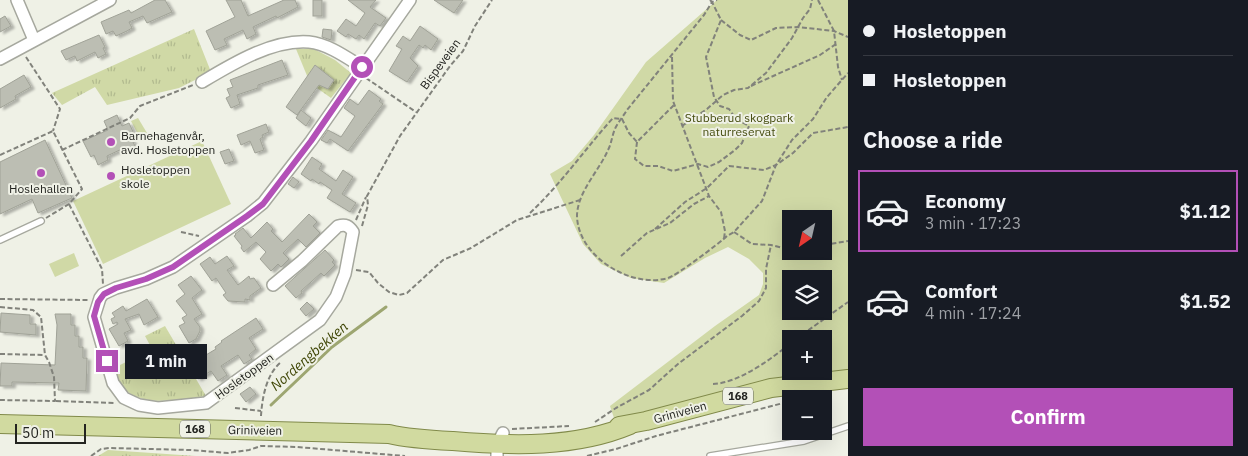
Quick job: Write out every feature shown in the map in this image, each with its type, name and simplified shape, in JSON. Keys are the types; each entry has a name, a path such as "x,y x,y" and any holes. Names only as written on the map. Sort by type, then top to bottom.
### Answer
{"main road":[{"name":"Griniveien","path":"0,424 389,434 406,438 503,447 581,440 609,434 630,425 771,388 848,379"},
{"name":"Griniveien","path":"503,447 577,428 630,425"}],"street":[{"path":"17,0 34,40"},
{"path":"0,59 110,0"},
{"path":"124,398 113,383 96,326 94,316 98,302 104,294 116,288 146,279 173,267 263,204 311,141 410,0"},
{"path":"202,82 262,51 290,43 310,42 326,47 360,70"},
{"path":"273,285 302,261 338,226 344,224 354,232"},
{"name":"Hosletoppen","path":"124,398 139,405 158,408 206,403 268,359 320,320 336,297 345,274 354,232"}],"lane":[{"path":"0,240 41,221"},
{"path":"710,456 804,441 848,426"}],"path":[{"name":"Bispeveien","path":"400,136 450,66 463,51 475,26 492,0"},
{"path":"711,1 717,0"},
{"path":"748,88 766,73 777,60 810,9 812,0"},
{"path":"818,0 834,31 838,67 842,80"},
{"path":"711,1 721,20 751,40 776,28 798,27 834,31 848,37"},
{"path":"711,1 704,15 616,126 608,152 581,199 577,216 581,236 598,258 616,272 634,278 656,280 670,278 734,232 762,201 776,165 792,140 813,120 826,97 848,73"},
{"path":"674,105 637,142 635,159 644,166 658,166 673,170 698,164 708,167 719,162 742,143 749,126 736,119 729,109 720,106 716,101 706,56 721,20"},
{"path":"682,126 734,90 748,88 820,55 836,44"},
{"path":"20,48 60,109 53,131 82,189 69,204 41,221"},
{"path":"672,57 674,105 709,196 720,212 725,231 724,239"},
{"path":"360,70 416,112"},
{"path":"62,150 130,118 140,106 202,82"},
{"path":"529,215 546,198 586,148 614,118 622,119"},
{"path":"622,119 629,133 637,142"},
{"path":"655,229 684,202 707,188 729,166 764,170 776,165 793,153 813,133 848,127"},
{"path":"0,155 53,131"},
{"path":"354,232 356,219 367,196"},
{"path":"621,256 647,233 670,223 694,204 709,196"},
{"path":"351,270 370,272 378,283 389,292 399,295 407,293 443,260 471,248 517,220 581,199"},
{"path":"69,204 102,269"},
{"path":"734,232 752,244 782,248"},
{"path":"832,244 848,241"},
{"path":"503,447 516,427 577,428 592,424 602,416 649,390 678,364 759,301 766,288 766,269 771,245"},
{"path":"0,298 80,299 98,302"},
{"path":"809,330 848,302"},
{"path":"0,307 33,310 41,317 45,355 54,377 55,402"},
{"path":"713,384 720,384 751,372 782,350"},
{"path":"0,354 45,355"},
{"path":"0,400 116,404 124,398"},
{"path":"587,456 782,403"},
{"path":"235,408 261,412"},
{"path":"91,456 101,449 109,448 228,453 261,446 298,447 405,456"}],"green space":[{"name":"Stubberud skogpark naturreservat","path":"717,0 848,0 848,376 832,379 832,330 782,330 782,380 827,380 615,421 610,406 759,295 763,284 763,273 749,259 728,247 705,258 664,283 631,278 601,264 583,244 550,174 572,161 594,135 646,62"},
{"path":"194,29 211,72 179,88 107,105 95,87 62,105 52,93"},
{"path":"296,49 314,49 335,60 351,73 331,98 310,83"},
{"path":"138,118 150,138 142,142 131,121"},
{"path":"202,141 231,204 103,264 73,201"},
{"path":"74,253 79,266 55,277 49,264"},
{"path":"165,326 206,396 163,401 142,399 132,395 121,385 114,368 152,349 145,336"},
{"path":"108,450 196,456 98,456"}],"building":[{"path":"155,0 165,0 172,12 147,23 143,16 129,22 132,28 127,31 116,36 113,31 106,34 101,22 129,10 131,13"},
{"path":"226,0 241,0 248,16 284,0 295,0 298,7 277,18 276,16 253,27 256,34 247,39 243,30 224,39 227,45 215,50 206,31 235,17"},
{"path":"313,0 322,0 322,16 313,16"},
{"path":"348,0 376,0 370,7 386,18 380,26 375,23 364,39 359,35 356,39 348,34 346,37 337,31 346,19 356,26 365,13"},
{"path":"434,0 463,0 454,13"},
{"path":"5,16 11,26 0,32 0,19"},
{"path":"420,26 438,39 431,50 425,45 423,48 419,45 410,58 418,66 407,82 389,71 402,49 396,46 403,36 410,41"},
{"path":"323,29 332,30 331,40 322,37"},
{"path":"99,35 106,54 98,58 95,52 77,61 75,56 66,60 61,51"},
{"path":"282,60 288,75 258,85 258,88 237,95 240,104 231,108 226,98 230,96 227,89 233,87 230,80"},
{"path":"315,65 334,80 328,89 319,85 297,115 286,107"},
{"path":"24,75 31,87 15,96 16,99 0,108 0,89"},
{"path":"369,90 381,99 379,101 383,104 348,151 330,139 327,143 321,140 328,130 341,137 355,116 344,108 350,99 358,105"},
{"path":"301,110 311,118 306,126 296,118"},
{"path":"117,115 122,126 129,123 135,136 131,138 136,148 126,152 124,148 107,156 108,160 98,165 94,155 91,157 83,141 108,130 104,121"},
{"path":"266,124 269,132 262,135 263,137 260,139 264,150 255,153 250,141 241,145 237,135"},
{"path":"45,140 72,198 38,213 32,199 0,214 0,162"},
{"path":"229,149 234,161 225,164 220,152"},
{"path":"312,157 322,164 319,169 336,181 343,170 353,177 342,194 356,203 350,212 327,198 332,190 320,182 319,184 312,179 311,181 301,174"},
{"path":"293,177 299,182 294,188 288,184"},
{"path":"309,214 317,222 313,226 320,233 306,247 298,239 283,253 289,259 281,267 278,264 271,271 260,259 266,252 256,242 244,252 234,236 243,228 251,238 267,222 273,229 271,231 282,242"},
{"path":"325,250 334,260 332,262 335,265 324,276 321,273 296,298 285,286"},
{"path":"227,256 234,266 227,270 238,285 249,276 250,279 254,278 261,288 250,296 250,300 245,299 245,302 228,301 223,295 226,293 216,278 212,281 200,264 210,257 215,264"},
{"path":"191,276 202,290 192,298 202,314 194,319 200,327 200,331 196,339 189,343 179,326 185,323 182,318 187,315 176,301 185,294 178,285"},
{"path":"147,299 158,317 144,325 139,314 125,319 131,330 124,333 128,341 119,346 109,329 118,324 117,322 113,324 111,319 115,317 112,313 123,306 126,311"},
{"path":"307,302 314,309 306,316 300,309"},
{"path":"1,313 30,315 30,324 36,324 36,335 0,332"},
{"path":"55,314 71,314 71,325 75,325 75,336 79,336 79,347 83,347 83,358 87,358 86,391 58,390 59,383 12,382 12,386 0,386 1,363 55,365 57,325"},
{"path":"256,318 263,329 249,338 256,349 249,355 252,359 244,364 238,355 221,366 227,375 218,381 211,371 198,379 189,365 216,349 215,347 221,341"},
{"path":"250,387 256,394 246,402 240,394"}],"waterway":[{"name":"Nordengbekken","path":"271,405 332,347 386,307"}],"place":[{"name":"Barnehagenvår, avd. Hosletoppen","path":"111,142"},
{"name":"Hoslehallen","path":"41,173"},
{"name":"Hosletoppen skole","path":"111,176"}],"route":[{"path":"107,361 94,316 100,298 116,288 146,279 173,267 263,204 311,141 362,67"}]}
